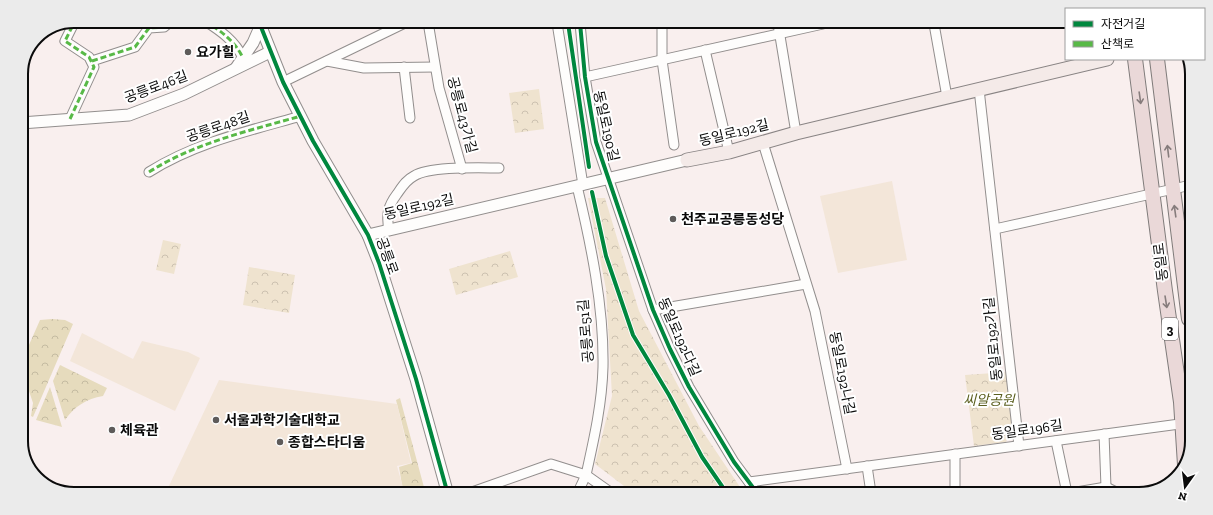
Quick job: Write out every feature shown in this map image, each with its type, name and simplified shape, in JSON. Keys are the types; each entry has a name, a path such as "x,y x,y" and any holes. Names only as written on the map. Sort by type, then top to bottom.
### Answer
{"main road":[{"name":"동일로192길","path":"687,160 729,152 796,133 1103,60"},
{"name":"동일로","path":"1134,60 1185,417"},
{"name":"동일로","path":"1157,60 1185,288"}],"street":[{"path":"70,119 93,69 92,61 65,41 71,28"},
{"path":"92,61 135,47 149,28"},
{"path":"216,28 223,32 239,50 243,58"},
{"path":"234,70 253,43 258,28"},
{"name":"공릉로","path":"261,28 283,82 300,116 368,235 380,263 446,487"},
{"path":"283,82 395,28"},
{"name":"공릉로43가길","path":"429,28 435,67 462,169"},
{"name":"공릉로51길","path":"558,28 600,313 603,367 599,414 586,475 580,487"},
{"path":"580,28 585,77"},
{"path":"662,28 662,60 674,145"},
{"path":"779,28 796,133"},
{"name":"동일로190길","path":"608,179 596,142 585,77 806,28"},
{"path":"935,28 947,97"},
{"path":"705,50 729,152"},
{"name":"공릉로46길","path":"28,123 129,115 184,94 270,52"},
{"name":"공릉로43가길","path":"327,61 364,68 435,67"},
{"path":"404,67 410,118"},
{"name":"동일로192가길","path":"979,89 1019,446"},
{"name":"공릉로48길","path":"149,172 168,160 218,139 300,116"},
{"name":"동일로192나길","path":"763,143 815,311 847,469"},
{"name":"동일로192길","path":"368,235 687,160"},
{"name":"공릉로43가길","path":"389,230 386,216 388,206 407,180 426,171 499,168"},
{"name":"동일로192다길","path":"608,179 626,226 653,310 670,349 716,432 753,487"},
{"path":"995,229 1185,186"},
{"path":"653,310 806,284"},
{"name":"동일로196길","path":"749,482 1185,424"},
{"path":"1104,434 1106,487"},
{"path":"1056,441 1065,487"},
{"path":"954,487 955,454"},
{"path":"486,487 551,464 586,475 603,487"},
{"path":"867,466 871,487"}],"green space":[{"path":"539,89 544,129 515,133 509,93"},
{"path":"588,198 605,198 639,311 699,426 740,487 625,487 595,464 612,396 606,289"},
{"path":"163,240 181,244 174,274 156,270"},
{"path":"510,251 518,277 456,295 449,269"},
{"path":"249,267 295,275 289,313 243,305"},
{"path":"40,320 65,320 73,324 33,417 31,416 33,403 28,388 28,347"},
{"path":"60,365 107,388 103,396 91,399 81,404 65,420 53,381"},
{"name":"씨알공원","path":"1008,372 1013,426 1006,442 974,446 965,375"},
{"path":"50,387 62,427 36,420"},
{"path":"400,398 424,487 402,487 399,467 412,463 396,400"}],"shaded area":[{"path":"892,181 907,260 838,273 820,196"},
{"path":"82,333 133,359 142,341 188,352 200,358 175,411 70,361"},
{"path":"219,380 397,404 411,463 397,466 403,487 168,487"}],"marked path":[{"path":"70,119 94,67 89,57 65,41 71,28"},
{"path":"92,61 135,47 149,28"},
{"path":"216,28 236,46 243,58"},
{"path":"149,172 203,145 301,116"}],"cycle path":[{"path":"261,28 283,82 313,141 368,235 379,263 416,379 446,487"},
{"path":"569,28 589,167"},
{"path":"580,28 585,77 596,142 653,310 689,387 734,462 753,487"},
{"path":"592,192 606,256 633,335 669,395 702,457 723,487"}],"place":[{"name":"요가힐","path":"188,52"},
{"name":"천주교공릉동성당","path":"673,219"},
{"name":"서울과학기술대학교","path":"216,420"},
{"name":"체육관","path":"112,430"},
{"name":"종합스타디움","path":"280,442"}]}
